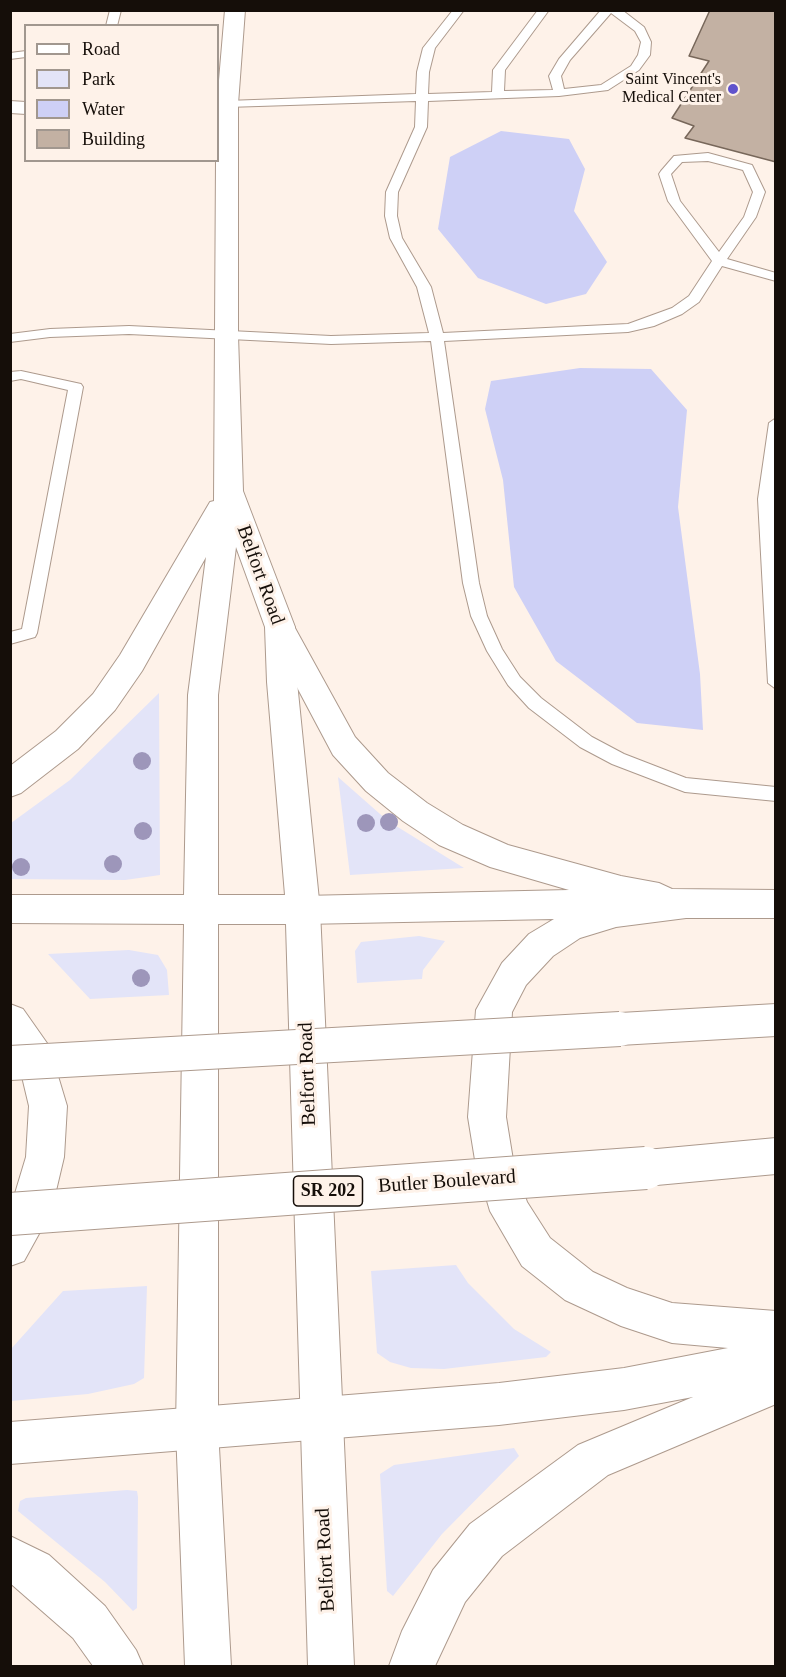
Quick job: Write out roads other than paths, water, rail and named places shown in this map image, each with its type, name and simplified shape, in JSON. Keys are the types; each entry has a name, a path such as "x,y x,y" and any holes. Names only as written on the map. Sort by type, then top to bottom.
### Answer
{"main road":[{"name":"Belfort Road","path":"208,1666 198,1430 203,694 229,491 222,104 235,10"},
{"name":"Belfort Road","path":"229,491 280,627 282,682 303,910 320,1419 332,1666"},
{"path":"10,784 67,740 104,702 131,663 229,491"},
{"path":"280,627 344,746 377,782 415,812 451,835 502,857 621,890 688,903"},
{"path":"688,903 616,912 569,927 541,945 514,974 494,1010 487,1117 494,1160 510,1211 536,1252 579,1286 621,1306 672,1323 776,1332"},
{"path":"10,909 303,910 688,903 776,904"},
{"path":"10,1020 36,1058 48,1106 45,1157 31,1212 10,1248"},
{"path":"10,1063 776,1020"},
{"name":"Butler Boulevard","path":"10,1214 646,1168 776,1156"},
{"path":"10,1443 198,1430 499,1404 613,1390 776,1360"},
{"path":"412,1666 418,1647 448,1586 486,1540 593,1460 776,1383"},
{"path":"10,1558 33,1571 89,1622 120,1666"}],"lane":[{"path":"459,10 429,48 423,72 421,128 399,172 392,192 391,216 396,238 424,287 437,337 471,583 479,616 495,651 514,681 560,723 618,759 685,785 776,794"},
{"path":"498,95 499,70 544,10"},
{"path":"559,93 555,76 564,59 607,10"},
{"path":"222,104 559,93 604,88 620,80 644,55 646,42 640,29 614,10"},
{"path":"10,338 50,333 129,330 331,340 568,332 628,328 649,323 676,311 694,299 719,261 750,217 759,192 748,168 708,157 678,159 665,174 674,201 719,261 776,277"},
{"path":"10,377 21,375 76,387 29,633 10,638"},
{"path":"776,423 766,499 776,683"}],"water":[{"path":"501,131 569,139 585,169 574,211 607,262 586,294 546,304 478,278 438,229 450,157"},
{"path":"580,368 651,369 687,410 678,507 700,674 703,730 637,723 556,661 514,587 503,480 485,409 491,381"}],"place":[{"name":"Saint Vincent's Medical Center","path":"733,89"}]}
